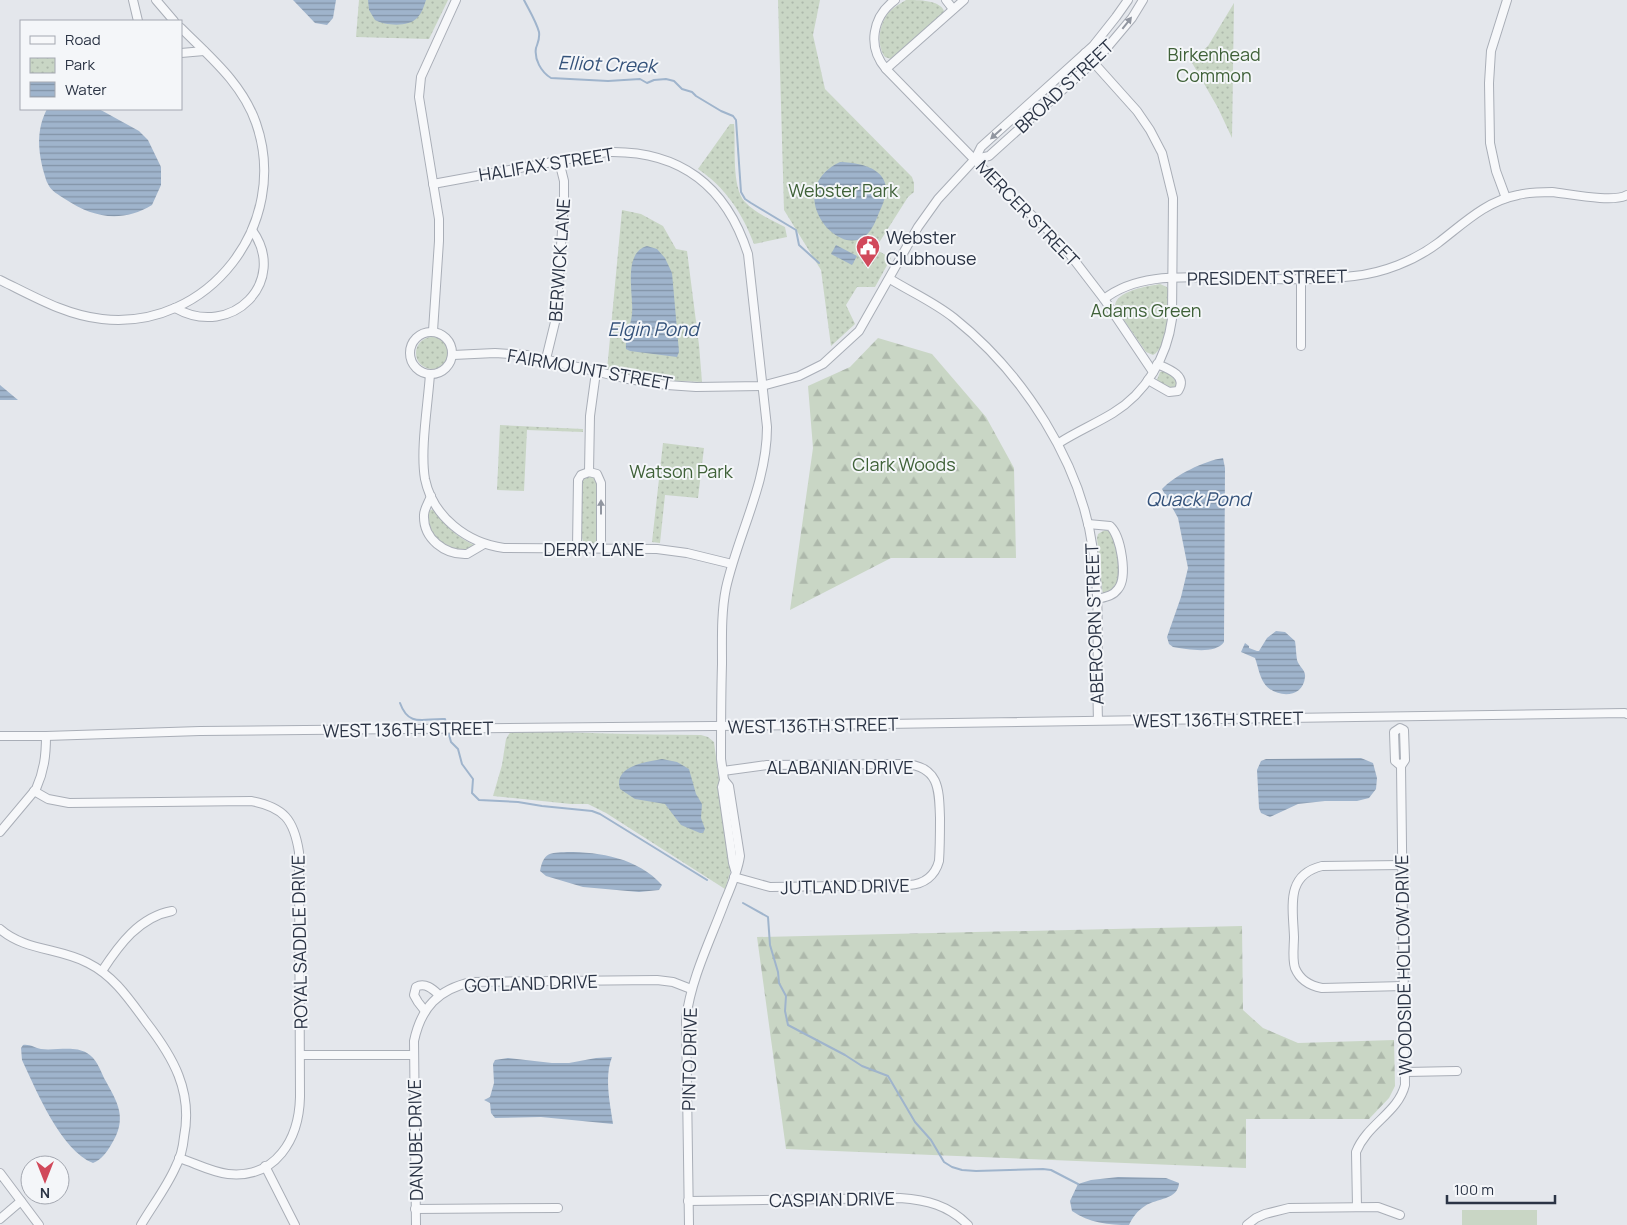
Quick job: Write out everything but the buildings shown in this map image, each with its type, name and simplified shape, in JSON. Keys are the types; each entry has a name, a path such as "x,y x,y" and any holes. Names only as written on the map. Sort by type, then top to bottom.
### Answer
{"street":[{"path":"133,0 138,20"},
{"path":"156,0 173,20"},
{"path":"433,331 440,241 439,219 420,108 419,87 421,77 456,0"},
{"name":"MERCER STREET","path":"895,0 882,13 874,38 877,54 886,68 1008,194 1057,240 1080,266 1153,372"},
{"path":"946,0 954,9"},
{"path":"886,68 964,0"},
{"name":"BROAD STREET","path":"890,279 918,227 938,199 975,159 981,147 1085,53 1108,28 1128,0"},
{"name":"BROAD STREET","path":"975,159 989,156 1093,62 1132,18 1143,0"},
{"path":"1506,198 1496,171 1490,144 1489,84 1491,51 1507,0"},
{"path":"0,280 55,306 88,317 104,319 135,318 176,308 198,295 220,277 240,252 252,230 262,200 265,182 262,142 248,103 236,85 182,29"},
{"path":"182,53 204,51"},
{"path":"1059,443 1114,412 1133,398 1153,372 1170,331 1173,277 1172,198 1162,153 1137,111 1085,53"},
{"name":"HALIFAX STREET","path":"434,184 607,152 635,153 650,156 682,168 697,177 721,200 731,213 748,254 767,427 766,455 756,497 732,564"},
{"name":"BERWICK LANE","path":"546,359 556,318 564,211 564,181 559,161"},
{"name":"PRESIDENT STREET","path":"1104,299 1134,284 1173,277 1301,278 1356,276 1400,263 1426,251 1477,212 1506,198 1542,192 1596,197 1626,197"},
{"path":"176,308 194,317 216,318 234,312 250,298 260,280 264,259 260,241 252,230"},
{"path":"1301,278 1301,346"},
{"name":"FAIRMOUNT STREET","path":"453,355 513,354 546,359 596,372 666,385 762,386 799,376 824,364 836,354 859,331 890,279"},
{"name":"ABERCORN STREET","path":"890,279 938,306 982,342 1025,393 1059,443 1078,490 1094,551 1097,599 1098,720"},
{"path":"433,331 446,337 452,348 453,355 446,368 441,372 430,374 419,370 414,365 410,356 410,350 416,338 433,331"},
{"path":"1148,380 1169,392 1178,391 1181,386 1180,377 1157,364"},
{"path":"589,472 590,416 596,372"},
{"path":"430,374 424,467 431,496 425,511 425,525 431,537 439,546 449,552 467,554 484,544"},
{"path":"577,548 578,480 580,475 589,472 597,474 601,483 601,548"},
{"name":"DERRY LANE","path":"431,496 443,514 458,530 484,544 514,549 601,548 671,551 732,564"},
{"path":"1088,524 1110,526 1120,546 1123,574 1120,585 1114,593 1097,599"},
{"name":"PINTO DRIVE","path":"689,1225 686,1019 691,989 739,864 740,856 729,786 724,780 721,759 722,629 726,590 732,564"},
{"name":"WEST 136TH STREET","path":"0,736 153,732 1626,713"},
{"name":"WOODSIDE HOLLOW DRIVE","path":"1357,1207 1356,1152 1365,1135 1398,1102 1404,1091 1406,1072 1401,766 1395,761 1394,732 1400,728 1400,717"},
{"path":"0,832 40,781 45,763 46,736"},
{"name":"ALABANIAN DRIVE","path":"723,771 767,765 906,764 920,766 930,773 938,788 940,825"},
{"name":"ROYAL SADDLE DRIVE","path":"34,790 48,799 69,803 251,801 265,803 285,815 296,835 299,852 300,1055 300,1108 296,1130 285,1150 265,1166 253,1172 226,1174 179,1158"},
{"name":"JUTLAND DRIVE","path":"735,874 770,887 915,885 926,881 937,867 940,855 940,825"},
{"path":"1402,865 1322,866 1307,870 1294,889 1293,907 1294,966 1304,981 1315,987 1322,988 1404,986"},
{"path":"102,971 119,947 136,929 152,917 172,911"},
{"path":"0,928 18,941 72,956 102,971 126,995 162,1044 176,1068 184,1092 186,1108 185,1134 176,1166 141,1225"},
{"name":"GOTLAND DRIVE","path":"414,1054 414,1041 418,1023 425,1011 439,995 453,987 472,982 656,980 674,982 691,989"},
{"path":"425,1011 414,995 416,987 425,985 432,988 439,995"},
{"path":"300,1055 414,1054"},
{"name":"DANUBE DRIVE","path":"414,1054 416,1225"},
{"path":"1406,1072 1457,1071"},
{"path":"265,1166 294,1225"},
{"path":"0,1173 20,1200"},
{"name":"CASPIAN DRIVE","path":"688,1201 916,1199 942,1206 953,1212 968,1225"},
{"path":"0,1220 20,1202"},
{"path":"24,1205 39,1225"},
{"path":"1248,1225 1256,1218 1265,1214 1289,1208 1378,1207 1400,1216"},
{"path":"416,1209 558,1208"}],"green space":[{"path":"359,0 448,0 429,39 356,37"},
{"name":"Webster Park","path":"778,0 820,0 813,35 825,89 912,177 914,183 914,192 908,197 875,249 891,258 875,287 857,287 846,305 855,324 831,346 821,270 784,210"},
{"path":"906,0 934,3 942,7 944,11 942,15 891,59 885,57 880,46 881,28 889,12"},
{"name":"Birkenhead Common","path":"1234,3 1232,138 1218,108 1191,61 1208,46"},
{"path":"730,124 734,124 736,176 741,195 745,202 754,210 785,227 787,237 754,244 739,212 732,202 717,184 698,169"},
{"path":"622,210 641,214 663,226 676,249 687,251 702,382 661,380 607,370"},
{"name":"Adams Green","path":"1160,284 1167,287 1169,293 1168,324 1162,344 1153,355 1146,352 1115,307 1116,302 1126,293"},
{"path":"432,337 444,341 448,353 444,365 432,369 420,365 416,353 420,341"},
{"name":"Clark Woods","path":"878,338 932,354 986,417 1014,468 1016,558 891,558 790,610 813,448 808,386 850,367"},
{"path":"1164,371 1179,380 1178,387 1171,389 1157,380 1160,372"},
{"path":"500,425 583,429 583,432 527,430 524,491 497,490"},
{"name":"Watson Park","path":"663,443 704,448 698,498 665,495 660,543 652,542"},
{"path":"591,475 598,480 598,541 589,545 582,538 582,482 585,477"},
{"path":"433,509 451,530 474,545 466,550 456,551 442,545 433,535 430,527 429,511"},
{"path":"1105,530 1110,531 1113,536 1120,566 1117,586 1107,594 1103,593 1102,589 1097,538 1098,534"},
{"path":"511,731 701,735 708,737 714,742 731,870 725,889 606,813 588,804 493,796 502,765 506,739"},
{"path":"1242,926 1243,1010 1263,1028 1298,1043 1394,1040 1395,1086 1389,1098 1369,1119 1246,1119 1246,1168 786,1149 757,937"},
{"path":"1462,1210 1537,1210 1537,1225 1462,1225"}],"water":[{"path":"293,0 336,0 333,18 327,25 315,23"},
{"path":"368,0 426,0 422,12 417,18 409,23 397,25 375,20 369,10"},
{"path":"46,110 101,110 139,131 148,140 161,167 161,185 152,205 130,214 108,216 86,210 53,191 46,178 39,149 43,117"},
{"path":"840,162 869,167 882,177 886,185 886,194 882,206 872,228 862,238 850,240 838,237 819,216 815,202 816,188 824,174"},
{"path":"836,245 857,256 852,265 831,254"},
{"name":"Elgin Pond","path":"647,246 657,249 665,258 672,273 679,352 677,357 626,349 626,340 632,314 632,266 634,257 639,250"},
{"path":"0,385 18,400 0,400"},
{"name":"Quack Pond","path":"1223,458 1225,468 1224,642 1214,649 1208,650 1173,647 1169,644 1167,637 1181,597 1188,568 1178,518 1162,489 1190,469"},
{"path":"1276,631 1285,632 1295,641 1297,660 1304,672 1303,684 1294,693 1281,694 1274,692 1262,680 1255,658 1241,652 1245,643 1249,648 1259,651 1267,638"},
{"path":"1361,758 1373,763 1377,778 1376,789 1369,798 1357,801 1325,801 1298,804 1270,817 1261,813 1259,808 1257,770 1261,761 1266,759"},
{"path":"662,759 677,762 689,769 696,794 702,804 701,818 705,829 703,833 681,825 665,804 635,799 620,789 619,781 621,775 626,770 632,766"},
{"path":"567,852 592,853 618,858 642,868 662,885 659,890 639,892 583,887 546,876 540,871 543,860 548,855"},
{"path":"23,1045 41,1049 76,1049 93,1058 117,1103 120,1119 116,1135 104,1156 93,1163 81,1156 70,1146 60,1133 34,1087 22,1060 21,1048"},
{"path":"612,1057 608,1081 613,1124 541,1117 495,1118 491,1113 490,1103 484,1100 490,1097 494,1083 493,1064 495,1060 508,1058 569,1063"},
{"path":"1118,1177 1166,1178 1179,1183 1175,1193 1142,1208 1129,1225 1099,1222 1085,1218 1072,1211 1070,1201 1078,1184 1091,1180"}],"waterway":[{"name":"Elliot Creek","path":"524,0 539,32 536,48 537,61 544,72 551,78 608,81 640,79 647,83 666,79 674,81 682,89 692,92 721,111 733,116 736,120 741,192 745,199 796,230 799,245 819,263"},
{"path":"400,703 408,716 413,719 445,719 447,727"},
{"path":"448,731 451,742 458,749 462,764 473,779 472,793 479,800 518,802 592,811 600,814 707,880"},
{"path":"743,903 768,917 770,945 778,972 779,983 786,996 785,1011 788,1025 862,1066 888,1076 915,1122 931,1140 944,1162 962,1170 1051,1170 1078,1184"}],"place":[{"name":"Webster Clubhouse","path":"868,268"}]}
